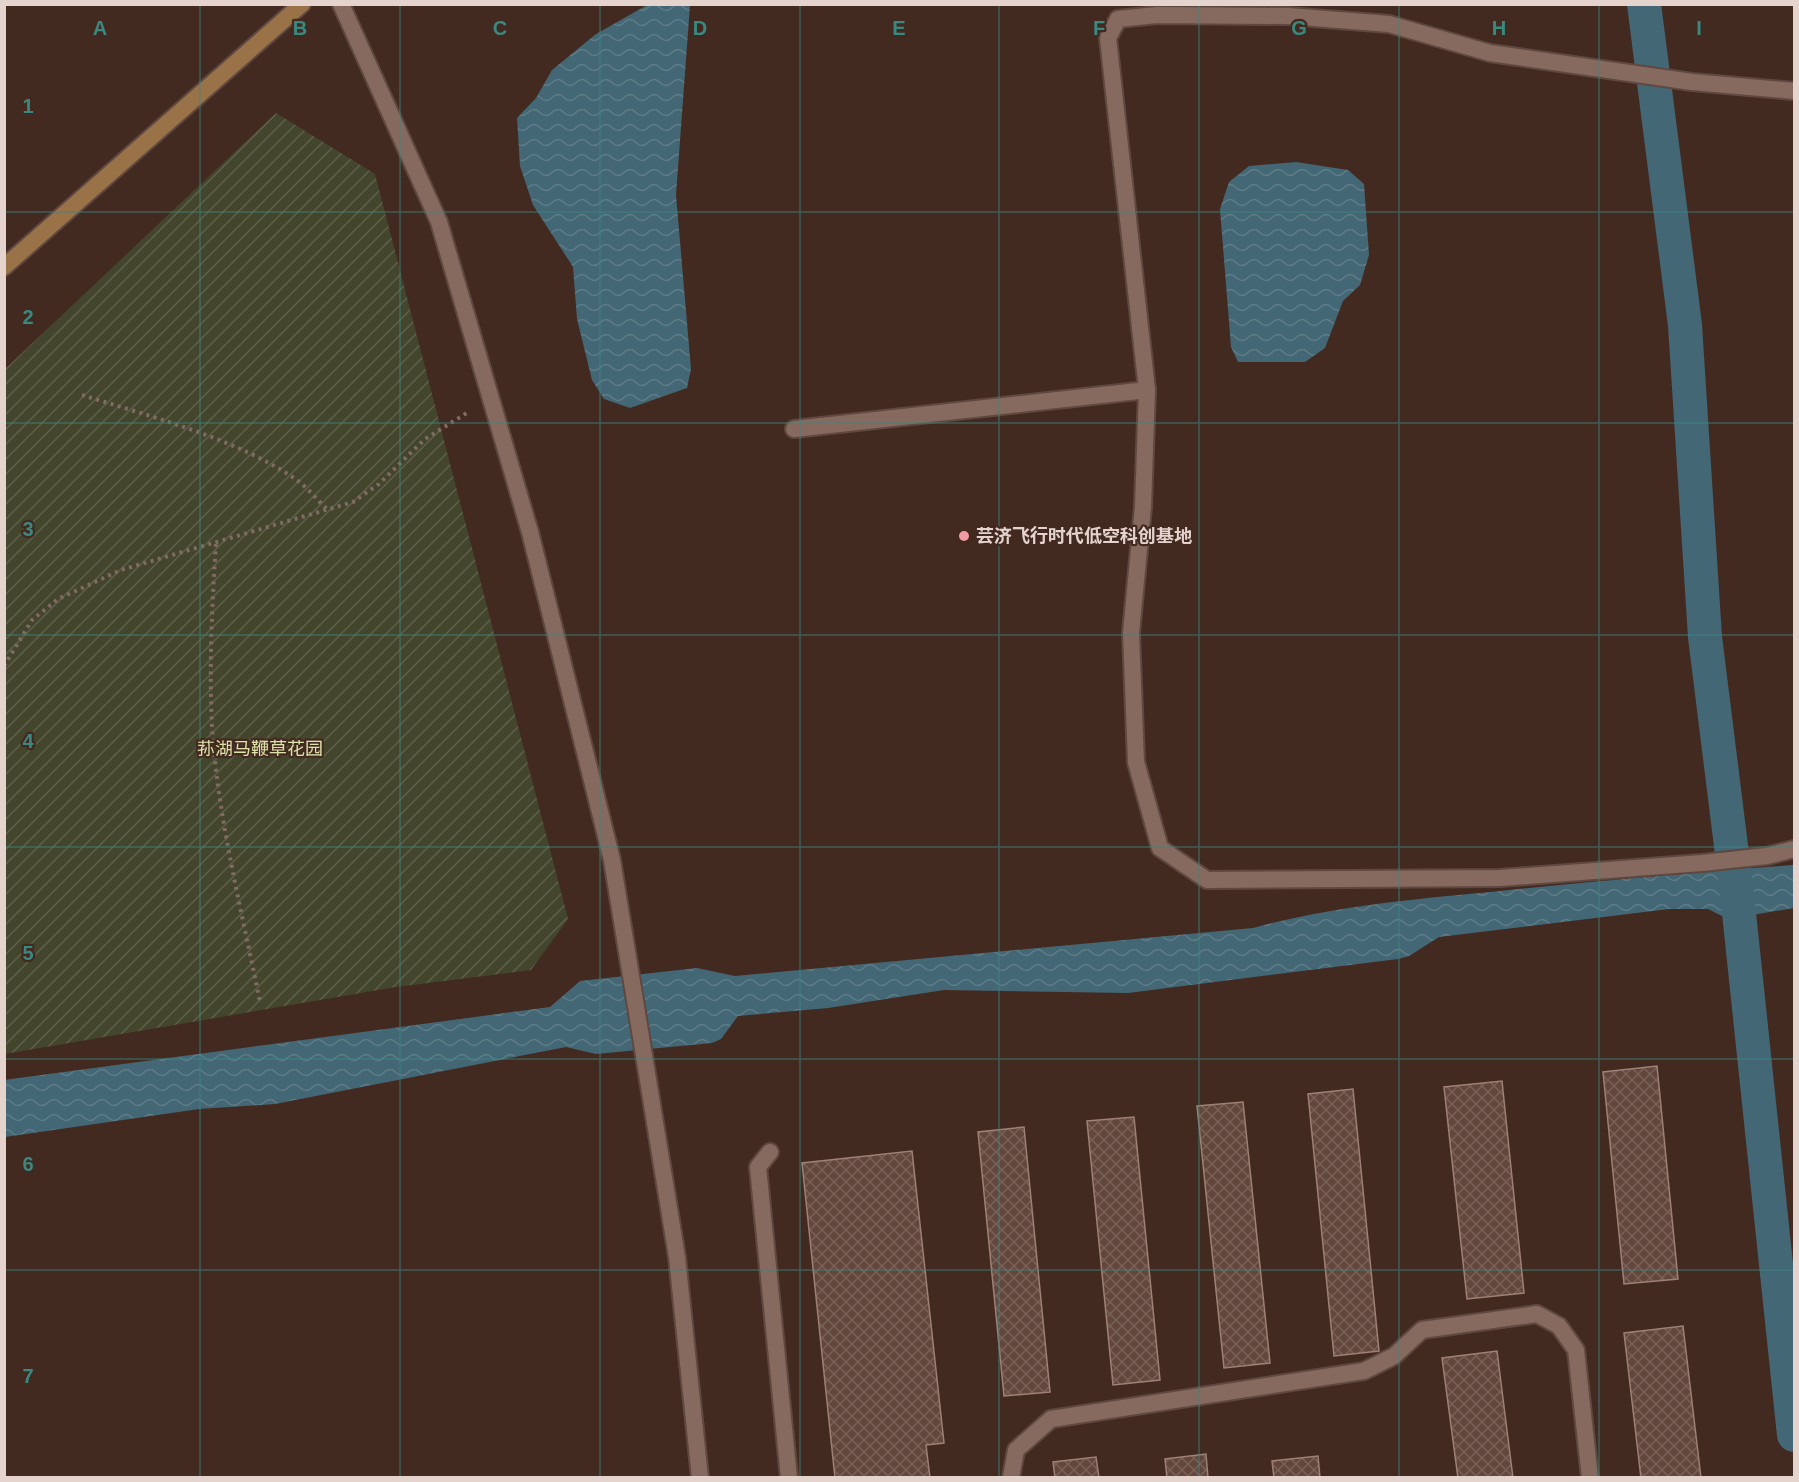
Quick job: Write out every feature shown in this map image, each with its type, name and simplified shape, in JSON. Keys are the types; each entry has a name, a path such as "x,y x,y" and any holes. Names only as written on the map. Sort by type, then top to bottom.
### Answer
{"main road":[{"path":"4,267 302,4"}],"street":[{"path":"341,4 439,222 530,532 606,837 677,1257 700,1478"},
{"path":"1794,91 1617,73 1490,53 1389,24 1288,16 1157,15 1118,19 1108,38 1147,390 1143,507 1131,633 1136,762 1160,848 1207,880 1499,878 1702,863 1767,856 1794,849"},
{"path":"795,429 1147,390"},
{"path":"770,1152 758,1167 789,1478"},
{"path":"1011,1478 1016,1450 1051,1419 1364,1371 1394,1356 1422,1330 1537,1314 1559,1326 1576,1350 1590,1478"}],"path":[{"path":"82,395 151,417 255,456 298,482 328,510"},
{"path":"4,666 32,620 58,599 121,570 353,502 379,484 425,439 491,398"},
{"path":"216,544 211,628 212,728 223,810 260,1002"}],"green space":[{"name":"荪湖马鞭草花园","path":"276,113 375,174 568,919 531,970 396,987 5,1054 5,369"}],"water":[{"path":"649,4 690,5 676,195 691,369 687,388 630,408 604,399 592,380 577,319 573,267 533,205 520,166 517,118 536,98 552,70 596,34"},
{"path":"1296,162 1348,170 1364,184 1369,255 1360,285 1343,301 1325,348 1305,362 1238,362 1231,347 1220,209 1229,182 1249,166"},
{"path":"1794,865 1794,908 1728,919 1708,909 1669,909 1439,937 1409,956 1398,959 1128,993 944,990 828,1008 738,1016 721,1039 712,1043 596,1054 566,1047 275,1104 199,1109 5,1137 4,1080 550,1007 580,981 697,968 735,976 1253,928 1314,914 1406,900"}],"building":[{"path":"1657,1066 1678,1279 1624,1284 1603,1072"},
{"path":"1502,1081 1524,1293 1467,1299 1444,1087"},
{"path":"1353,1089 1379,1351 1334,1356 1308,1094"},
{"path":"1243,1102 1270,1363 1224,1368 1197,1106"},
{"path":"1134,1117 1160,1380 1113,1385 1087,1121"},
{"path":"1024,1127 1050,1392 1004,1396 978,1132"},
{"path":"912,1151 944,1443 926,1445 930,1478 835,1478 802,1163"},
{"path":"1683,1326 1701,1478 1641,1478 1624,1333"},
{"path":"1497,1351 1513,1478 1458,1478 1442,1358"},
{"path":"1206,1454 1208,1478 1167,1478 1165,1459"},
{"path":"1318,1456 1320,1478 1274,1478 1272,1461"},
{"path":"1096,1457 1099,1478 1055,1478 1053,1462"}],"waterway":[{"path":"1644,4 1685,325 1705,637 1737,894 1794,1435"}],"place":[{"name":"芸济飞行时代低空科创基地","path":"964,536"}]}
